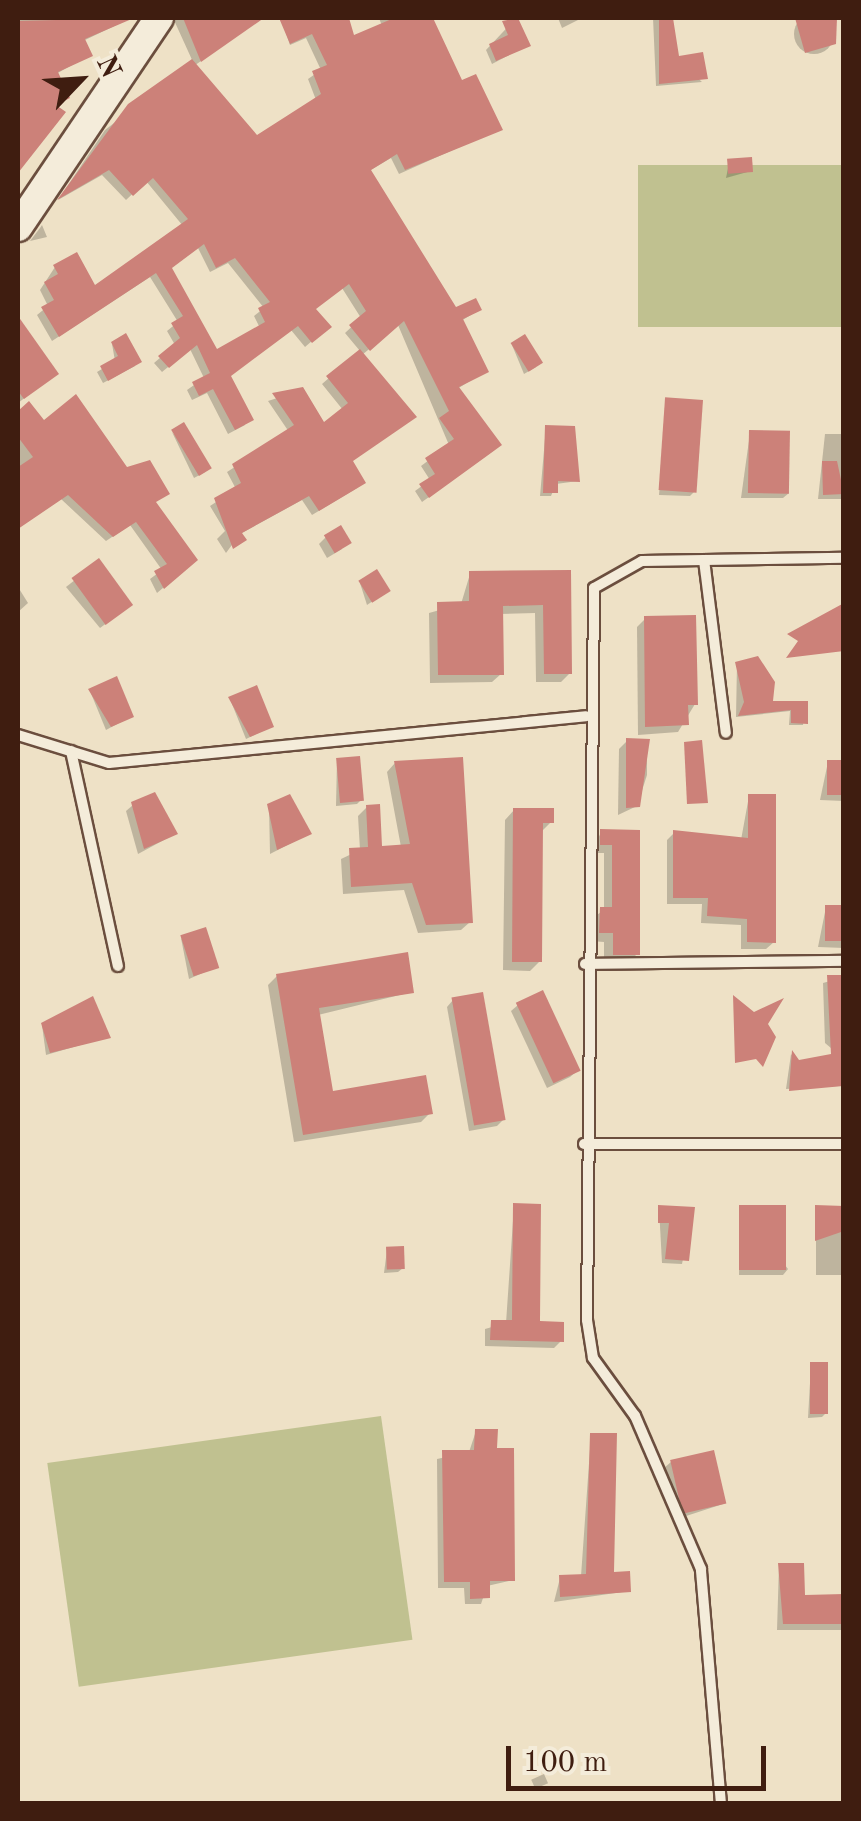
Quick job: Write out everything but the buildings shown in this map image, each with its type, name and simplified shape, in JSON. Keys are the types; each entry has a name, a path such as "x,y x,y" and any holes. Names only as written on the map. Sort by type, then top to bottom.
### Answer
{"street":[{"path":"18,227 159,18"}],"lane":[{"path":"721,1804 701,1568 635,1416 593,1358 584,1144 586,716 594,588 642,561 844,558"},
{"path":"704,560 726,734"},
{"path":"18,735 109,763 586,716"},
{"path":"71,751 118,966"},
{"path":"585,964 844,961"},
{"path":"584,1144 844,1144"}],"green space":[{"path":"638,165 843,165 843,327 638,327"},
{"path":"381,1416 412,1640 79,1687 47,1463"}]}
